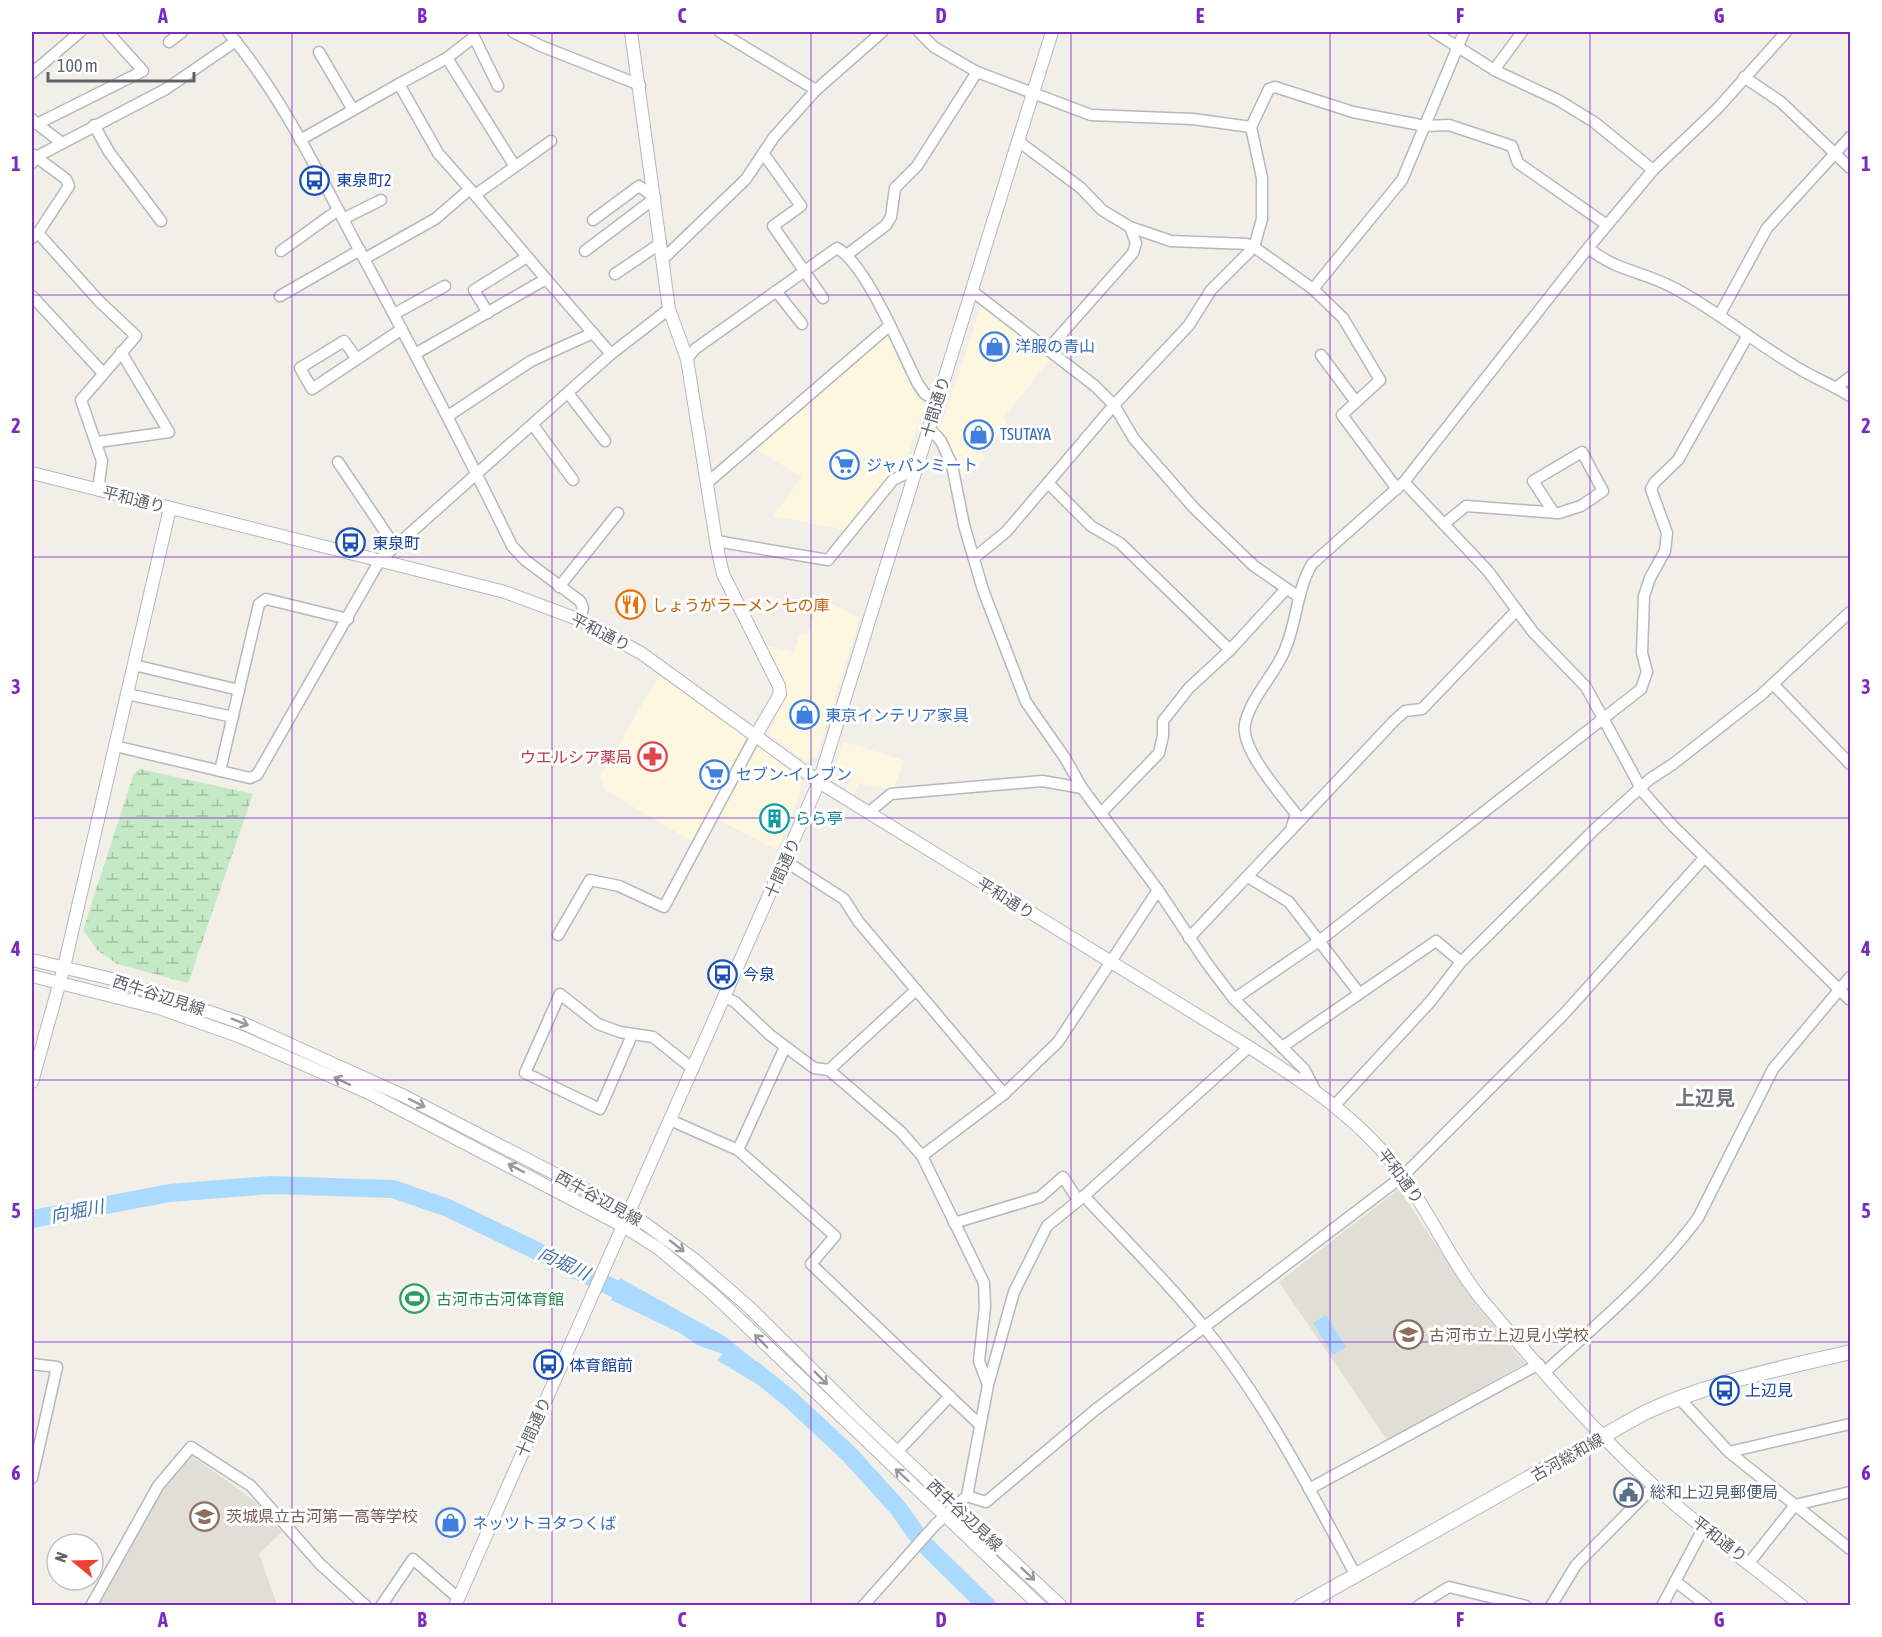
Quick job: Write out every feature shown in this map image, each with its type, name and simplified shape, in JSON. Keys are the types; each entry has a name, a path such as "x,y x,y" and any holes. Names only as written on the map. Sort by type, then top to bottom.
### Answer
{"main road":[{"name":"古河総和線","path":"1302,1605 1605,1437 1644,1413 1678,1397 1712,1385 1851,1352"}],"street":[{"path":"32,73 80,32"},
{"path":"62,143 34,122 143,71 108,32"},
{"path":"169,42 182,32"},
{"path":"228,32 274,96 300,140 448,416 518,554 580,600 583,608 580,620"},
{"path":"513,32 541,46 640,85"},
{"path":"558,935 590,880 619,886 664,907 780,694 779,686 723,574 687,358 669,309 632,32"},
{"path":"663,259 746,179 774,137 816,90 882,32"},
{"path":"920,32 934,47 977,72 1091,115 1193,119 1251,128"},
{"name":"十間通り","path":"456,1602 819,782 1052,32"},
{"path":"1434,32 1494,70 1558,99 1594,122 1653,170"},
{"path":"1313,289 1402,180 1464,32"},
{"path":"1494,70 1522,32"},
{"path":"1292,826 1296,814 1253,755 1245,736 1244,724 1252,704 1285,650 1296,620 1299,597 1306,573 1321,553 1400,485 1588,248 1653,170 1717,109 1786,32"},
{"path":"728,33 816,90"},
{"path":"300,140 447,58 478,34 498,86"},
{"path":"33,158 166,89 236,41"},
{"path":"319,52 353,110"},
{"path":"447,58 514,165"},
{"path":"848,254 886,225 892,211 895,189 917,166 977,72"},
{"path":"1744,77 1780,102 1851,168"},
{"path":"399,84 438,153 611,354"},
{"path":"974,558 1006,532 1114,405 1189,325 1211,290 1254,247 1262,219 1263,178 1251,128 1269,90 1275,87 1353,112 1425,126 1449,125 1512,146 1518,163 1607,225"},
{"path":"94,125 109,152 161,221"},
{"path":"1720,314 1767,228 1851,136"},
{"path":"280,296 435,219 551,141"},
{"path":"1018,141 1082,188 1102,210 1130,227 1171,241 1247,244 1313,289 1343,318 1380,380 1342,415 1400,485 1444,524 1488,571 1533,632 1586,687 1641,787 1673,826 1851,1000"},
{"path":"763,153 801,206 773,226 823,298"},
{"path":"33,158 66,179 69,186 35,235 136,336 81,400 98,442 102,461 98,490"},
{"path":"594,220 639,186 655,198"},
{"path":"585,251 655,198"},
{"path":"281,251 340,214 381,200"},
{"path":"1048,349 1133,253 1136,243 1130,227"},
{"path":"615,274 661,243"},
{"path":"687,358 695,349 837,248 848,254 879,303 918,384 925,394 937,401"},
{"path":"1588,248 1611,264 1633,273 1656,278 1720,314 1800,370 1851,396"},
{"path":"488,313 474,290 527,257"},
{"path":"415,354 546,279"},
{"path":"394,314 445,286"},
{"path":"776,291 802,324"},
{"path":"972,291 1048,349 1114,405 1134,439 1194,508 1232,547 1299,597"},
{"path":"32,296 103,373"},
{"path":"115,746 250,778 257,776 380,560 394,545 611,354 669,309"},
{"path":"707,483 889,326"},
{"path":"357,359 344,341 300,368 312,388 357,359 402,329"},
{"path":"448,416 531,361 593,333"},
{"path":"1234,999 1319,940 1641,688 1647,672 1642,653 1644,596 1650,578 1665,551 1667,533 1651,489 1655,482 1678,460 1748,334"},
{"path":"98,442 170,432 121,352"},
{"path":"1321,355 1356,402"},
{"path":"1837,387 1851,377"},
{"path":"568,393 605,441"},
{"path":"532,425 573,480"},
{"path":"929,428 941,441 952,465 982,590 1026,702 1065,758 1082,788 1158,890 1189,938 1234,999 1305,1069 1314,1088"},
{"path":"1444,524 1466,506 1554,513 1581,506 1604,491 1582,452 1533,482 1554,513"},
{"path":"338,462 394,545"},
{"path":"716,541 828,560 893,480 915,469"},
{"name":"平和通り","path":"32,473 505,592 580,620 661,665 819,782 1249,1047 1314,1088 1335,1105 1378,1146 1403,1176 1480,1297 1605,1437 1654,1486 1802,1605"},
{"path":"1048,483 1091,526 1120,543 1230,650"},
{"path":"32,1082 64,967 170,508"},
{"path":"560,587 618,513"},
{"path":"1101,813 1159,753 1163,736 1163,721 1189,688 1230,650 1286,589"},
{"path":"220,771 260,604 266,599 348,619"},
{"path":"1189,938 1248,877 1292,826 1394,721 1405,711 1422,709 1516,610"},
{"path":"1335,1105 1430,1002 1461,962 1641,787 1773,684 1851,612"},
{"path":"134,665 239,690"},
{"path":"1773,684 1851,764"},
{"path":"127,694 233,717"},
{"path":"868,813 891,794 1042,781 1082,788"},
{"path":"967,1496 986,1502 1095,1410 1403,1176 1564,1014 1704,858"},
{"path":"785,861 844,899 853,908 858,921 1004,1094"},
{"path":"1248,877 1289,902 1359,993"},
{"path":"922,1156 1004,1094 1058,1042 1158,890"},
{"path":"1282,1047 1436,941 1461,962"},
{"name":"西牛谷辺見線","path":"32,960 165,996 245,1024 404,1096 629,1212 695,1260 750,1308 897,1452 1061,1605"},
{"name":"西牛谷辺見線","path":"32,976 159,1008 302,1062 462,1140 623,1226 658,1248 712,1294 1040,1605"},
{"path":"1309,1489 1542,1368 1649,1275 1698,1218 1773,1069 1851,977"},
{"path":"830,1070 916,990"},
{"path":"632,1035 600,1109 525,1073 560,994 598,1024 632,1035 653,1037 693,1069"},
{"path":"725,997 742,1008 785,1047 814,1068 830,1070 901,1132 922,1156 984,1283 985,1306 978,1361 988,1385"},
{"path":"738,1150 785,1047"},
{"path":"863,1605 935,1525 967,1496 988,1385 1014,1292 1039,1237 1047,1226 1249,1047"},
{"path":"670,1120 738,1150 835,1236 811,1264 981,1425"},
{"path":"954,1223 1040,1197 1063,1177 1205,1327 1263,1411 1356,1576"},
{"path":"32,1364 57,1367 32,1478"},
{"path":"897,1452 950,1396"},
{"path":"1678,1397 1729,1452 1851,1549"},
{"path":"1729,1452 1851,1424"},
{"path":"91,1605 158,1486 191,1447 251,1486 320,1564 366,1605"},
{"path":"1551,1605 1576,1565 1654,1486"},
{"path":"1749,1563 1795,1505 1851,1492"},
{"path":"1662,1605 1704,1527"},
{"path":"381,1605 413,1559 456,1602"},
{"path":"1676,1581 1707,1605"},
{"path":"1418,1605 1449,1587 1526,1605"}],"shaded area":[{"path":"982,305 1052,358 1003,418 1008,425 981,452 985,459 960,479 953,453 939,431"},
{"path":"887,335 917,399 925,405 907,458 847,530 773,516 802,477 754,448"},
{"path":"814,594 860,618 816,758 805,761 769,734 784,696 783,678 764,645 794,652 800,633 807,635 814,617 808,613"},
{"path":"659,675 749,739 696,844 605,790 600,777"},
{"path":"843,741 905,761 893,789 859,783 853,796 845,792 852,777 835,770"},
{"path":"758,745 802,781 799,797 777,850 717,819 754,746"},
{"name":"古河市立上辺見小学校","path":"1399,1189 1477,1306 1525,1363 1388,1441 1279,1282"},
{"name":"茨城県立古河第一高等学校","path":"192,1456 252,1499 282,1532 259,1554 277,1605 93,1606 101,1592 105,1592 105,1585 153,1500"}],"green space":[{"path":"140,769 253,794 188,983 117,964 97,950 83,930 134,773"}],"water":[{"path":"620,1278 726,1337 775,1377 774,1385 760,1386 717,1360 723,1354 697,1345 680,1333 611,1300"},
{"path":"1326,1315 1346,1347 1333,1355 1313,1323"}],"waterway":[{"name":"向堀川","path":"32,1219 170,1193 270,1185 393,1189 448,1208 636,1299"},
{"name":"向堀川","path":"754,1370 791,1400 849,1454 898,1508 922,1542 987,1606"}],"place":[{"name":"東泉町2","path":"315,180"},
{"name":"洋服の青山","path":"994,346"},
{"name":"TSUTAYA","path":"979,434"},
{"name":"ジャパンミート","path":"845,465"},
{"name":"東泉町","path":"351,543"},
{"name":"しょうがラーメン 七の庫","path":"631,605"},
{"name":"東京インテリア家具","path":"804,715"},
{"name":"ウエルシア薬局","path":"653,757"},
{"name":"セブン-イレブン","path":"715,774"},
{"name":"らら亭","path":"774,818"},
{"name":"今泉","path":"722,974"},
{"name":"古河市古河体育館","path":"415,1299"},
{"name":"古河市立上辺見小学校","path":"1408,1335"},
{"name":"体育館前","path":"548,1365"},
{"name":"上辺見","path":"1724,1390"},
{"name":"総和上辺見郵便局","path":"1629,1492"},
{"name":"茨城県立古河第一高等学校","path":"205,1516"},
{"name":"ネッツトヨタつくば","path":"451,1523"}],"district":[{"name":"上辺見","path":"1705,1097"}]}
